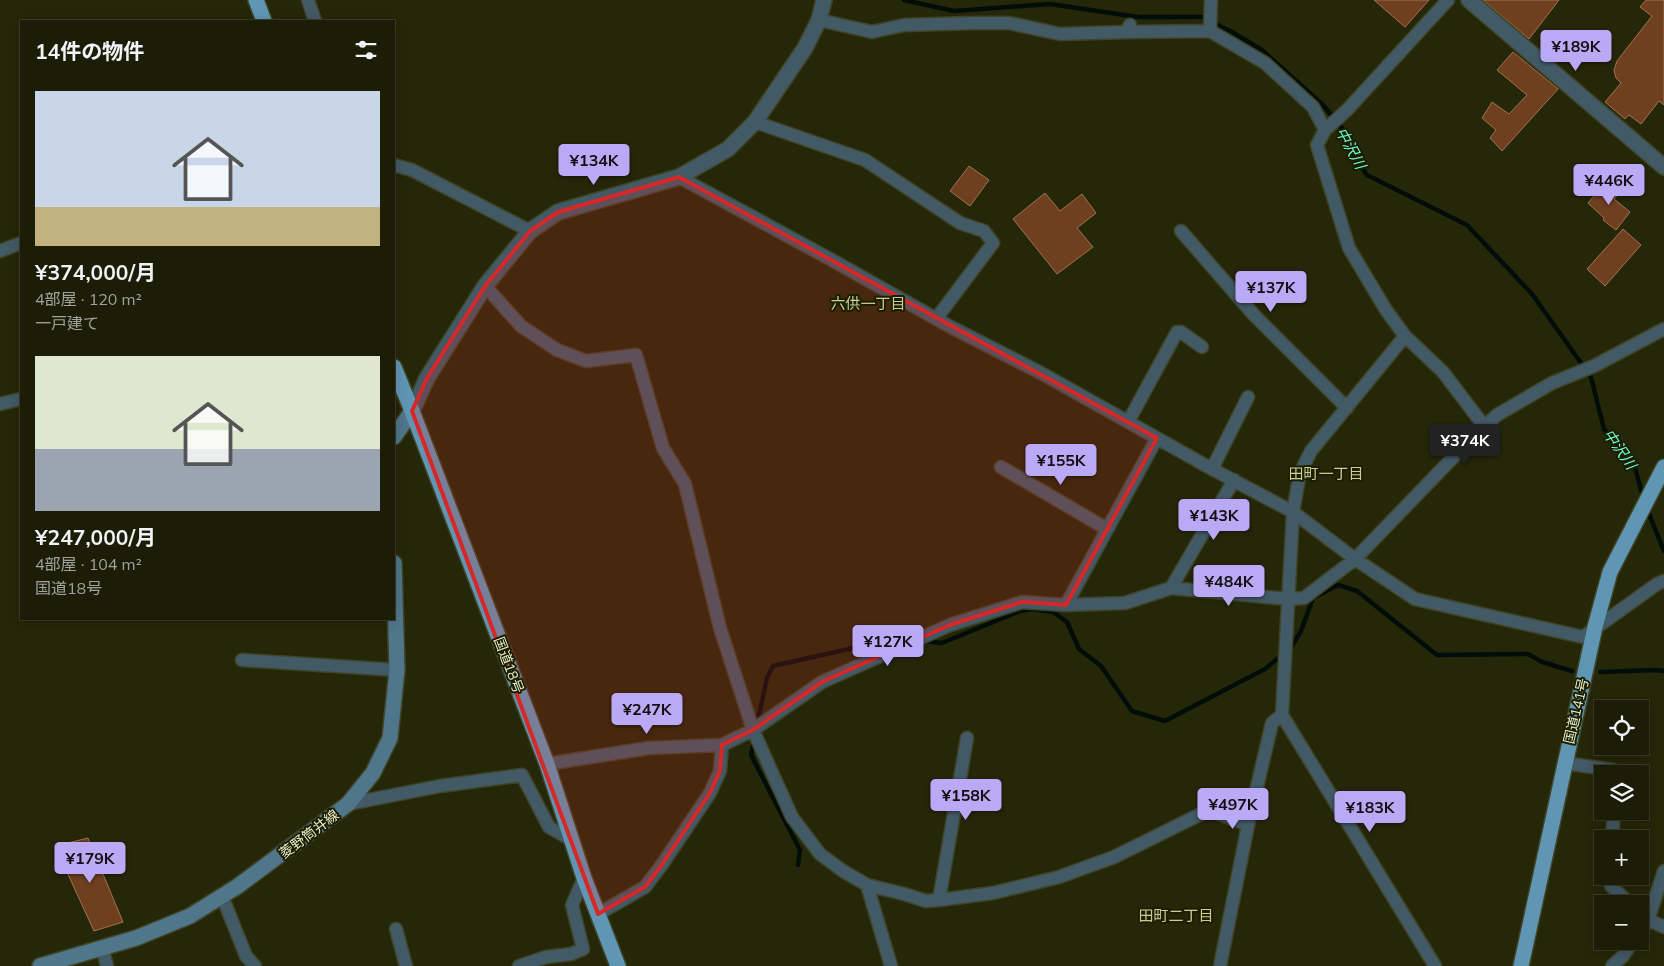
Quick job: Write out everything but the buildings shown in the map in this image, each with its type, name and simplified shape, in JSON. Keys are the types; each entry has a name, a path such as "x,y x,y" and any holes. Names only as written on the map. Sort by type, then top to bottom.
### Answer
{"highway":[{"path":"256,0 264,20"},
{"name":"国道18号","path":"395,369 547,764 584,878 618,966"},
{"name":"国道141号","path":"1521,966 1564,763 1610,572 1664,467"}],"main road":[{"path":"395,436 412,411"},
{"name":"菱野筒井線","path":"40,966 60,963 102,947 136,938 190,916 290,848 348,804 373,773 390,738 397,670 395,599"}],"street":[{"path":"308,0 315,20"},
{"path":"412,411 427,378 485,286 530,231 558,212 679,177 728,149 755,122 805,48 819,20 824,0"},
{"path":"1448,0 1329,128 1317,145 1349,248 1386,310 1405,336 1443,372 1484,426"},
{"path":"1469,0 1664,167"},
{"path":"1210,30 1211,5"},
{"path":"819,20 872,32 904,25 973,23 1009,23 1060,34 1128,28 1210,30 1265,63 1313,107 1329,128"},
{"path":"755,122 865,160 960,223 984,230 993,243 936,320"},
{"path":"395,166 412,170 530,231"},
{"path":"679,177 936,320 1041,373 1293,512 1355,559 1415,599 1583,637 1656,584 1664,581"},
{"path":"1181,231 1254,315 1347,408"},
{"path":"0,251 20,243"},
{"path":"485,286 521,326 557,350 586,361 636,354 663,448 685,484 720,628 753,730 792,818 820,854 844,871 867,885 926,901 939,900 993,893 1059,878 1114,857 1209,810 1248,825"},
{"path":"547,764 649,748 722,744 753,730 822,682 950,625 1022,602 1066,605 1125,603 1171,588 1289,599 1304,598 1355,559 1484,426 1497,415 1552,383 1594,366 1664,329"},
{"path":"1128,422 1177,332 1181,332 1202,347"},
{"path":"1405,336 1311,451 1300,473 1293,512 1282,715 1435,966"},
{"path":"1212,469 1248,397"},
{"path":"0,404 20,399"},
{"path":"1066,605 1157,438"},
{"path":"1001,467 1107,529"},
{"path":"1171,588 1234,480"},
{"path":"242,660 397,670"},
{"path":"1220,966 1248,825 1272,723 1282,715"},
{"path":"939,900 967,738"},
{"path":"598,914 645,887 661,866 710,792 720,771 722,744"},
{"path":"1564,763 1594,767"},
{"path":"348,804 440,786 522,775 548,827 572,840"},
{"path":"1649,905 1664,870"},
{"path":"519,966 546,957 571,954 583,949 572,905 584,878"},
{"path":"867,885 891,966"},
{"path":"1611,885 1620,895"},
{"path":"222,896 246,956 255,966"},
{"path":"1649,920 1664,927"},
{"path":"396,929 406,966"},
{"path":"102,947 107,966"},
{"path":"1612,966 1627,950"}],"highlighted area":[{"path":"679,177 1157,438 1066,605 1022,602 950,625 822,682 753,730 722,745 720,771 710,793 661,866 645,887 598,914 412,411 427,378 485,286 530,231 558,212"}],"waterway":[{"name":"中沢川","path":"904,0 954,11 1050,4 1138,17 1202,17 1262,50 1324,106 1344,131 1350,150 1367,175 1467,225 1532,294 1591,377 1604,429 1635,468 1643,497"},
{"name":"中沢川","path":"1647,509 1664,551"},
{"path":"1290,649 1301,631 1313,598 1338,585 1357,591 1437,655 1528,654 1542,662 1572,671"},
{"path":"924,641 942,643 1020,611 1033,609 1053,612 1067,622 1079,649 1101,666 1132,711 1165,721 1265,669 1282,655"},
{"path":"757,724 767,678 773,666 862,646 879,635 909,639"},
{"path":"1600,672 1664,671"},
{"path":"754,742 751,755 800,850 798,865"}],"district":[{"name":"六供一丁目","path":"868,303"},
{"name":"田町一丁目","path":"1326,473"},
{"name":"田町二丁目","path":"1176,915"}]}
